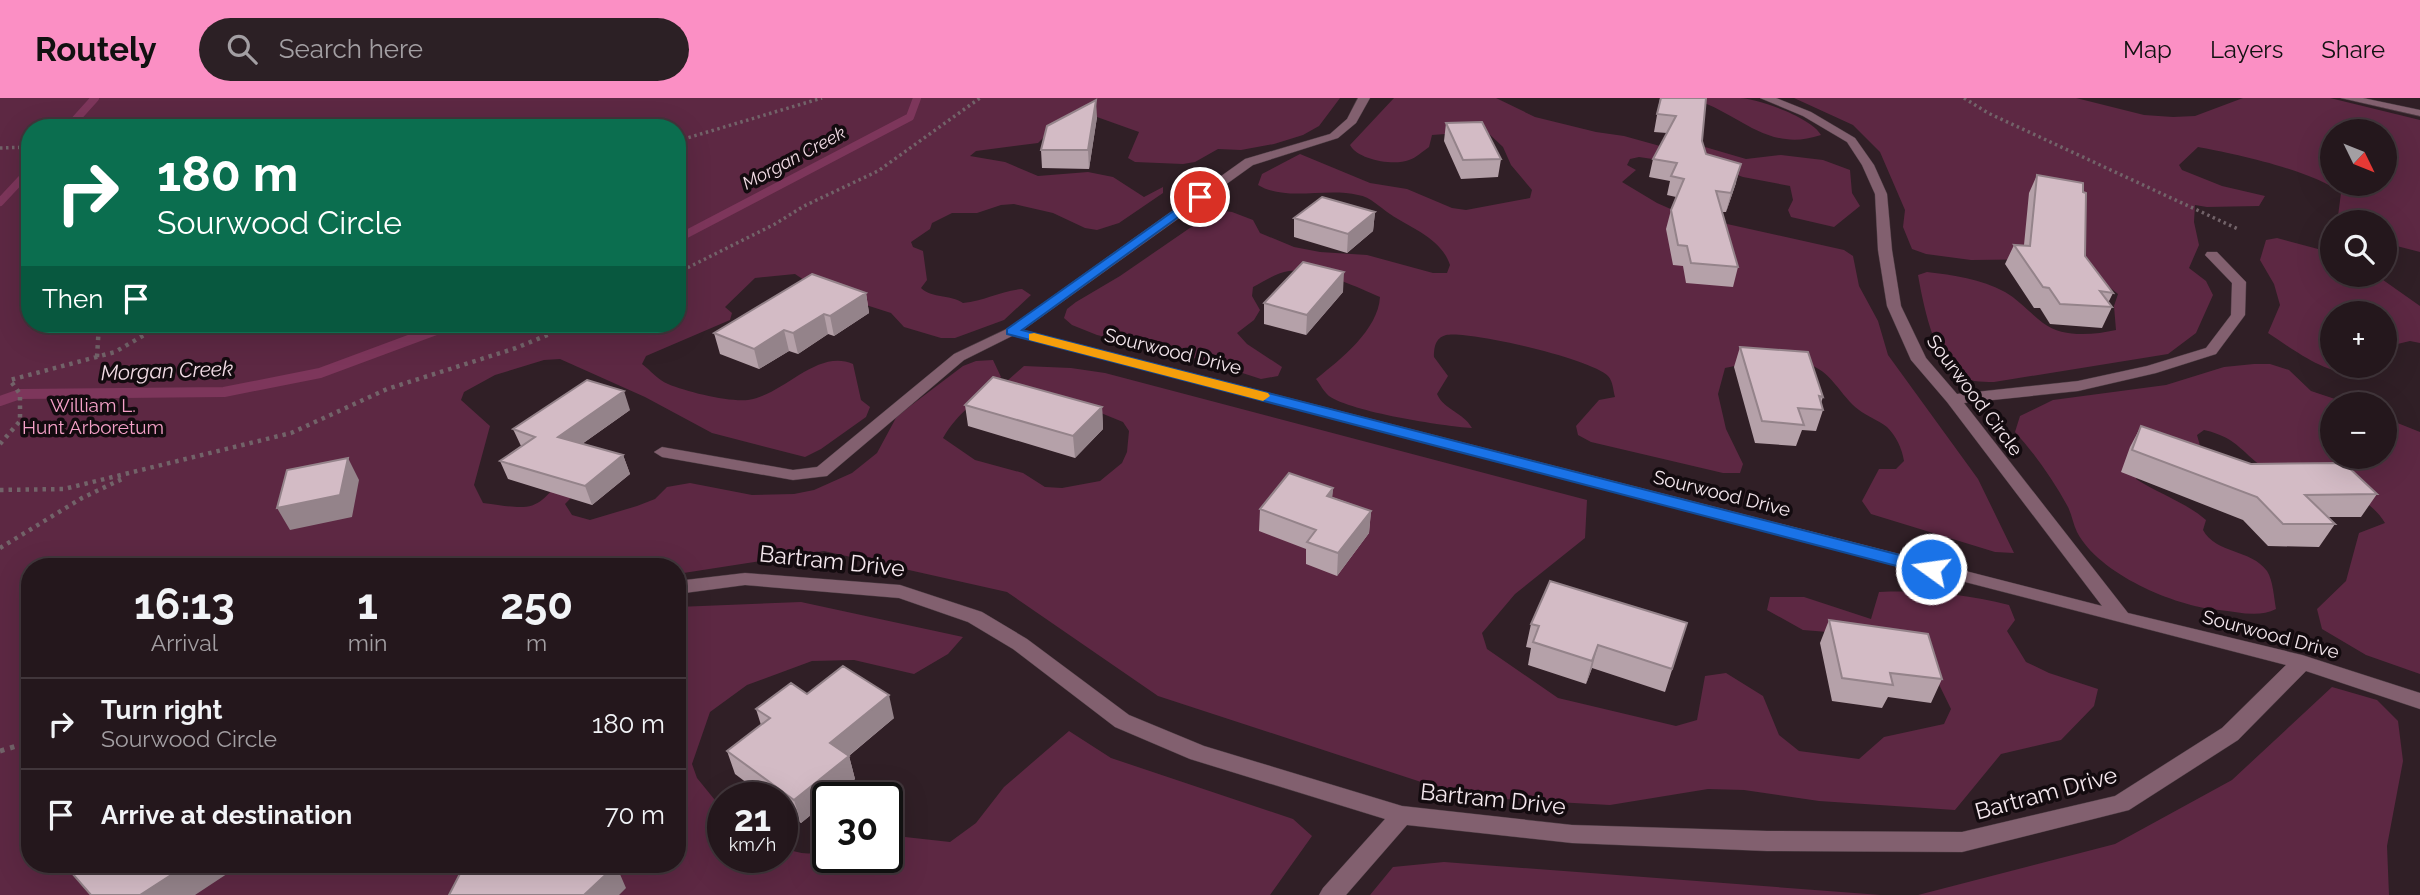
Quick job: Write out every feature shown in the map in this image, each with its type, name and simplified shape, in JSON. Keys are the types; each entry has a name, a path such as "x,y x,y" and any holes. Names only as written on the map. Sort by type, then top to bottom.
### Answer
{"street":[{"path":"662,452 793,475 821,472 959,357 1011,331 1249,162 1334,136 1352,121 1364,98"},
{"name":"Sourwood Circle","path":"1766,98 1807,114 1851,140 1868,164 1881,194 1885,250 1894,306 1919,360 1953,399 2121,618"},
{"path":"2347,98 2420,112"},
{"path":"2393,98 2420,112"},
{"path":"1953,399 2078,386 2151,370 2211,351 2238,315 2239,282 2212,255"},
{"name":"Sourwood Drive","path":"1011,331 2121,618 2302,662 2420,701"},
{"name":"Bartram Drive","path":"686,587 745,579 900,592 975,617 1020,644 1122,721 1198,753 1402,815 1573,834 1767,841 1962,842 2122,804 2230,734 2302,662"},
{"path":"1331,895 1402,815"}],"path":[{"path":"686,138 822,98"},
{"path":"686,268 775,224 804,206 878,171 980,98"},
{"path":"1964,98 1988,113 2238,229"},
{"path":"0,148 21,147"},
{"path":"97,357 98,333"},
{"path":"0,444 20,421 20,394 10,380 115,352 148,333"},
{"path":"0,490 64,488 129,475 290,433 387,389 516,348 552,333"},
{"path":"0,548 82,498 129,475"},
{"path":"0,751 21,745"}],"green space":[{"name":"William L. Hunt Arboretum","path":"0,98 1340,98 1319,126 1303,135 1241,150 1218,149 1195,162 1183,164 1135,162 1128,158 1139,132 1097,117 1086,117 1048,133 1038,143 976,151 970,156 1005,162 1038,176 1088,172 1113,177 1144,197 1163,187 1163,193 1119,223 1097,230 1085,228 1053,213 1014,204 1001,205 977,213 952,213 932,223 930,229 911,242 913,247 923,251 927,280 921,288 931,294 953,298 963,303 1022,289 1031,295 1004,320 955,338 941,338 904,327 891,313 819,290 795,274 755,278 725,307 732,313 730,320 646,356 642,364 668,384 708,396 740,400 748,400 775,390 826,362 853,364 861,400 870,407 866,417 805,457 712,433 645,397 560,359 544,360 495,375 464,392 461,400 490,426 474,485 483,503 524,507 540,501 568,470 597,471 565,504 572,515 590,520 655,499 667,487 690,483 752,495 794,494 814,490 852,473 877,453 897,416 963,366 976,361 993,360 1001,377 963,412 943,438 975,460 1023,473 1045,487 1062,488 1100,481 1122,463 1127,452 1129,431 1123,422 1096,411 1010,389 1007,381 1024,366 1071,368 1105,373 1587,500 1585,538 1515,594 1482,633 1487,649 1558,698 1676,726 1697,720 1705,676 1726,673 1763,696 1779,735 1799,751 1859,759 1884,737 1944,724 1951,709 1927,660 1890,637 1803,630 1767,610 1770,597 1804,597 1871,619 1879,592 1928,592 2009,605 2015,620 2007,631 2026,662 2049,673 2098,689 2094,706 2061,740 2001,754 1955,810 1819,801 1744,790 1708,789 1610,805 1467,797 1158,696 1007,592 824,551 686,573 686,558 21,558 21,873 686,873 686,607 801,602 963,637 948,654 914,674 854,660 812,661 747,685 710,712 692,764 697,778 707,790 707,873 798,873 798,852 812,853 812,873 903,873 903,837 950,842 976,823 1004,787 1069,731 1111,758 1293,819 1312,836 1270,895 0,895"},
{"path":"1394,98 1496,98 1535,117 1624,136 1678,151 1705,147 1746,159 1781,155 1823,160 1850,170 1852,193 1860,206 1834,227 1791,217 1788,210 1793,200 1790,186 1743,177 1720,169 1639,157 1630,159 1627,165 1636,170 1622,182 1682,214 1844,250 1853,256 1859,286 1878,321 1888,355 1978,479 2014,553 1995,552 1871,514 1862,501 1879,469 1896,469 1904,461 1900,447 1887,427 1852,404 1822,371 1806,364 1765,362 1725,368 1718,394 1726,429 1743,464 1740,473 1723,473 1591,442 1578,435 1576,426 1599,400 1615,397 1610,378 1597,369 1556,354 1503,341 1446,335 1439,338 1436,344 1434,357 1448,376 1437,394 1444,404 1464,418 1472,428 1398,417 1341,402 1329,396 1316,379 1357,343 1373,321 1380,297 1348,283 1311,272 1289,271 1253,287 1252,296 1260,310 1254,320 1237,333 1247,344 1282,367 1278,376 1261,379 1202,360 1097,335 1072,325 1064,318 1067,309 1076,302 1120,276 1216,210 1232,212 1253,220 1260,233 1294,247 1320,252 1367,255 1433,273 1447,273 1450,265 1433,241 1367,198 1333,192 1281,193 1258,185 1262,174 1300,154 1370,183 1407,189 1452,208 1466,210 1530,198 1532,190 1511,165 1503,147 1486,131 1432,135 1429,147 1414,158 1402,162 1377,160 1360,155 1350,145"},
{"path":"1689,98 1740,98 1759,102 1796,116 1821,135 1784,139 1768,135"},
{"path":"1794,98 2076,98 2144,115 2173,117 2195,116 2243,98 2330,98 2420,120 2420,252 2397,246 2397,210 2339,210 2341,196 2398,196 2398,119 2320,119 2320,181 2272,164 2198,147 2179,165 2182,170 2222,186 2265,196 2259,206 2195,205 2194,222 2199,245 2189,268 2206,281 2213,295 2196,333 2168,354 1994,382 1979,382 1960,376 1941,354 1930,328 1918,275 1937,273 1986,284 2010,295 2051,328 2069,333 2088,334 2116,330 2114,306 2118,294 2092,273 2065,259 1971,260 1926,254 1912,249 1903,227 1905,210 1880,152 1853,125"},
{"path":"2277,238 2320,250 2320,287 2393,287 2420,306 2420,343 2410,341 2397,344 2397,301 2320,301 2320,365 2268,333 2280,305 2274,284 2260,260 2266,240"},
{"path":"2270,364 2289,370 2311,391 2320,394 2320,469 2397,469 2397,423 2420,432 2420,674 2366,655 2322,629 2317,609 2346,581 2359,533 2385,523 2378,513 2359,498 2324,482 2272,472 2233,442 2204,430 2197,435 2202,453 2152,455 2136,479 2206,520 2203,530 2209,538 2260,564 2271,579 2276,609 2269,612 2241,613 2201,607 2160,595 2120,574 2102,561 2077,532 2068,507 2056,487 2015,432 2020,416 2053,400 2166,385 2224,367"},
{"path":"2332,687 2377,700 2398,721 2403,761 2387,846 2389,895 1918,895 2115,844 2232,780"},
{"path":"1444,862 1881,895 1370,895 1393,867"}],"building":[{"path":"1661,98 1706,98 1702,141 1706,154 1741,164 1731,193 1716,191 1738,267 1691,263 1687,246 1678,245 1671,210 1684,179 1671,176 1677,163 1653,159 1676,116 1657,114"},
{"path":"1096,100 1088,150 1041,150 1047,126"},
{"path":"1482,122 1501,159 1463,160 1446,123"},
{"path":"2037,175 2083,183 2083,192 2086,193 2085,256 2113,293 2100,291 2112,307 2060,304 2049,288 2043,287 2014,245 2030,246"},
{"path":"1322,197 1375,212 1348,234 1294,218"},
{"path":"1303,262 1344,272 1307,315 1264,303"},
{"path":"812,274 866,293 830,316 824,314 793,333 784,330 754,349 714,333"},
{"path":"1740,347 1808,352 1823,397 1819,396 1823,410 1798,408 1804,425 1762,421"},
{"path":"993,377 1102,407 1073,436 965,405"},
{"path":"587,380 624,391 558,437 623,455 585,486 500,461 535,437 513,429"},
{"path":"2141,426 2251,464 2320,463 2320,469 2350,469 2377,494 2305,495 2335,524 2283,524 2257,497 2132,450"},
{"path":"348,458 340,495 277,508 287,470"},
{"path":"1289,473 1333,488 1327,496 1371,511 1338,553 1307,542 1316,530 1260,509"},
{"path":"1550,581 1687,623 1672,669 1598,645 1592,661 1533,642 1539,626 1531,624"},
{"path":"1829,620 1928,634 1942,679 1890,673 1893,685 1842,678"},
{"path":"843,666 889,695 830,743 849,756 816,782 812,782 812,786 798,797 798,782 769,782 727,751 770,718 756,709 791,683 807,694"},
{"path":"72,873 174,873 140,895 91,895"},
{"path":"460,873 607,873 584,895 449,895"}],"waterway":[{"name":"Morgan Creek","path":"76,119 95,98"},
{"name":"Morgan Creek","path":"686,234 910,117 917,98"},
{"name":"Morgan Creek","path":"0,202 21,180"},
{"name":"Morgan Creek","path":"0,401 20,394 224,392 320,373 428,333"}],"slow traffic":[{"path":"1034,337 1263,396"}],"route":[{"path":"1200,197 1011,331 1931,569"}]}
